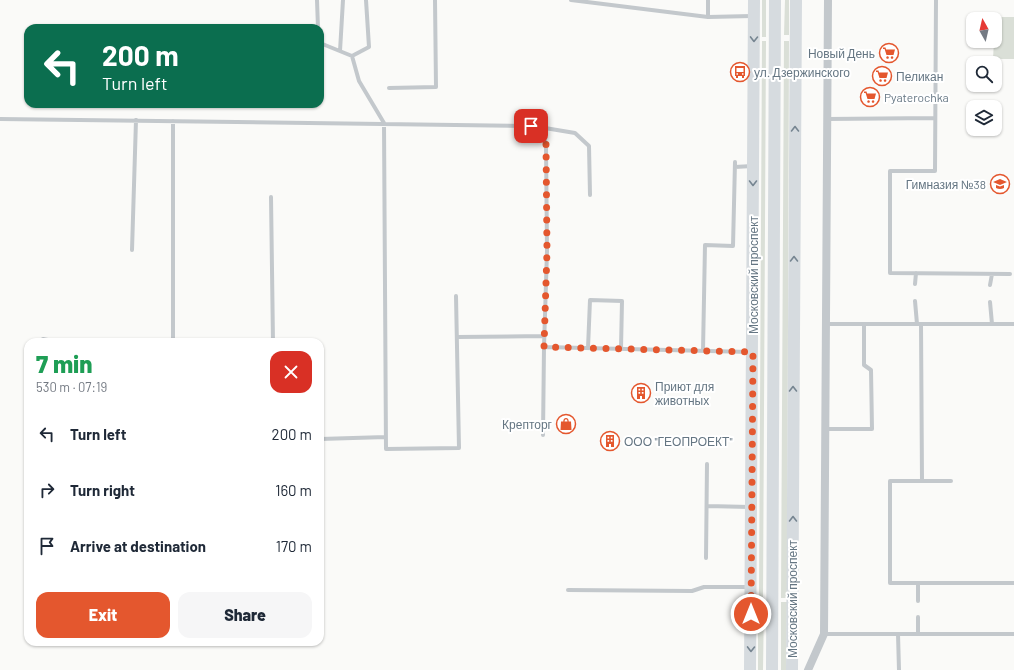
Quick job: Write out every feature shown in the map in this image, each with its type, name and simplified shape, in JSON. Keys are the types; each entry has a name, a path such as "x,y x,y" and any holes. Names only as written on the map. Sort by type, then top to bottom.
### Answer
{"main road":[{"name":"Московский проспект","path":"750,670 754,0"},
{"name":"Московский проспект","path":"772,670 775,0"},
{"name":"Московский проспект","path":"792,670 796,0"}],"street":[{"path":"808,670 824,634 828,0"}],"lane":[{"path":"317,0 318,24"},
{"path":"340,51 343,0"},
{"path":"352,56 369,47 366,0"},
{"path":"390,88 436,87 435,0"},
{"path":"571,0 708,17 754,16"},
{"path":"708,0 708,17"},
{"path":"936,0 935,171 890,171 890,273 1010,274"},
{"path":"324,45 352,56"},
{"path":"352,56 358,81 384,123 386,449 459,448 456,296"},
{"path":"827,119 936,118"},
{"path":"0,119 531,126 575,133 589,146 590,195"},
{"path":"132,250 136,120"},
{"path":"173,121 173,338"},
{"path":"531,126 542,133 546,144 547,251 543,435"},
{"path":"703,351 705,245 733,246 735,164 753,166"},
{"path":"271,197 273,338"},
{"path":"914,284 916,274"},
{"path":"990,285 992,274"},
{"path":"588,348 590,300 622,301 621,349"},
{"path":"915,301 919,324 922,481"},
{"path":"990,302 992,324"},
{"path":"826,324 1014,324"},
{"path":"825,428 872,429 871,370 864,365 864,324"},
{"path":"457,337 544,336"},
{"path":"544,347 753,352"},
{"path":"324,439 386,437"},
{"path":"706,558 707,464"},
{"path":"951,481 890,481 890,583 1014,584"},
{"path":"707,506 752,507"},
{"path":"918,583 918,601"},
{"path":"568,590 692,591 704,586 751,587"},
{"path":"918,616 918,634"},
{"path":"824,634 1014,634"},
{"path":"898,634 899,670"}],"shaded area":[{"path":"762,0 766,0 766,37 762,37"},
{"path":"785,0 789,0 789,35 784,35"},
{"path":"1002,17 1014,17 1014,59 1002,59 1002,56 993,56 994,48 1002,48"},
{"path":"762,41 766,41 763,597 759,597"},
{"path":"784,41 789,41 787,598 781,598"},
{"path":"781,602 787,602 786,670 781,670"},
{"path":"758,603 764,603 763,670 758,670"}],"place":[{"name":"Новый День","path":"889,53"},
{"name":"ул. Дзержинского","path":"740,72"},
{"name":"Пеликан","path":"882,76"},
{"name":"Pyaterochka","path":"870,97"},
{"name":"Гимназия №38","path":"1000,184"},
{"name":"Приют для животных","path":"641,393"},
{"name":"Крепторг","path":"566,424"},
{"name":"ООО \"ГЕОПРОЕКТ\"","path":"610,441"}],"route":[{"path":"531,126 542,133 546,144 547,251 544,347 753,352 751,614"}]}
